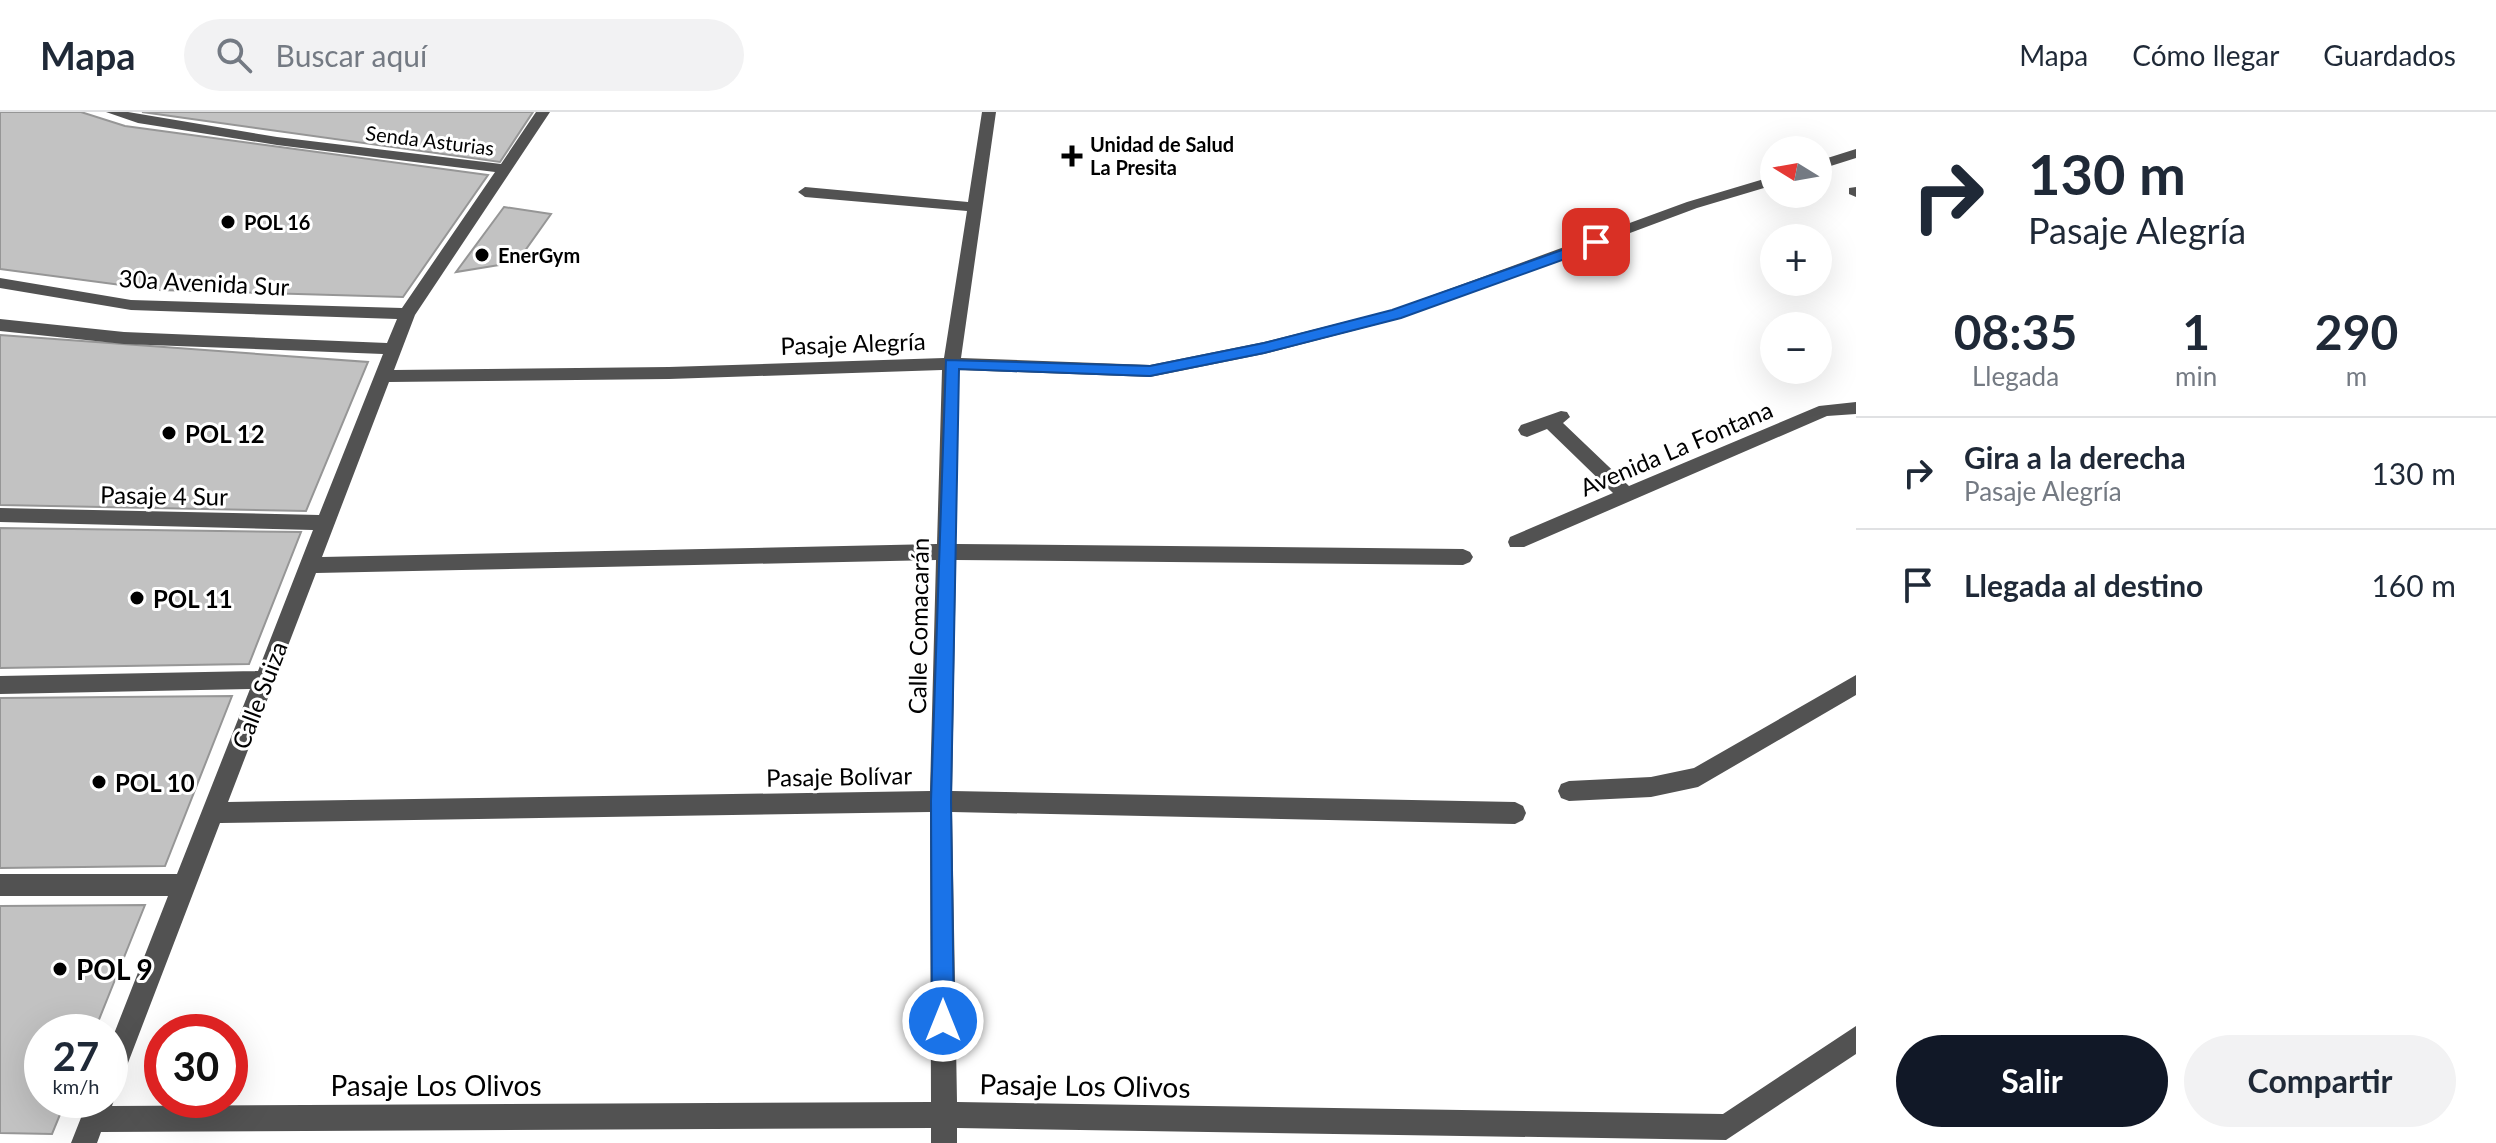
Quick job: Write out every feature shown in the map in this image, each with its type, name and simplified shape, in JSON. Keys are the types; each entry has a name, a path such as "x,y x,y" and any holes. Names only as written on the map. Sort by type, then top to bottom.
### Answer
{"street":[{"name":"Senda Asturias","path":"113,112 138,119 277,141 505,169"},
{"name":"Calle Suiza","path":"128,1030 407,314 543,112"},
{"name":"Calle Comacarán","path":"944,1143 941,801 951,364 989,112"},
{"path":"1832,161 1856,153"},
{"name":"Pasaje Alegría","path":"383,376 669,373 951,364 1150,371 1264,348 1396,314 1692,205 1760,184"},
{"path":"805,192 975,207"},
{"name":"30a Avenida Sur","path":"0,283 131,305 407,314"},
{"path":"4,329 124,338 393,349"},
{"name":"Avenida La Fontana","path":"1517,542 1825,410 1856,408"},
{"path":"1527,430 1556,419 1627,495"},
{"name":"Pasaje 4 Sur","path":"0,515 326,523"},
{"path":"309,565 946,552 1463,557"},
{"path":"0,685 264,680"},
{"path":"1569,791 1651,787 1698,777 1856,684"},
{"name":"Pasaje Bolívar","path":"212,813 941,801 1515,813"},
{"path":"0,885 185,885"},
{"name":"Pasaje Los Olivos","path":"93,1121 944,1115 1726,1127 1856,1039"}],"building":[{"name":"POL 16","path":"0,112 81,112 125,126 488,175 403,297 159,290 0,269"},
{"path":"142,112 533,112 500,162"},
{"path":"504,207 551,214 517,262 456,272"},
{"name":"POL 12","path":"0,335 368,362 306,511 0,505"},
{"name":"POL 11","path":"0,528 301,532 249,664 0,668"},
{"name":"POL 10","path":"232,696 165,866 0,868 0,698"},
{"name":"POL 9","path":"145,905 101,1014 24,1014 24,1118 59,1118 52,1134 0,1133 0,906"}],"place":[{"name":"Unidad de Salud La Presita","path":"1072,156"},
{"name":"POL 16","path":"228,222"},
{"name":"EnerGym","path":"482,255"},
{"name":"POL 12","path":"169,433"},
{"name":"POL 11","path":"137,598"},
{"name":"POL 10","path":"99,782"},
{"name":"POL 9","path":"60,969"}],"route":[{"path":"943,1021 941,801 951,364 1150,371 1264,348 1396,314 1596,242"}]}
